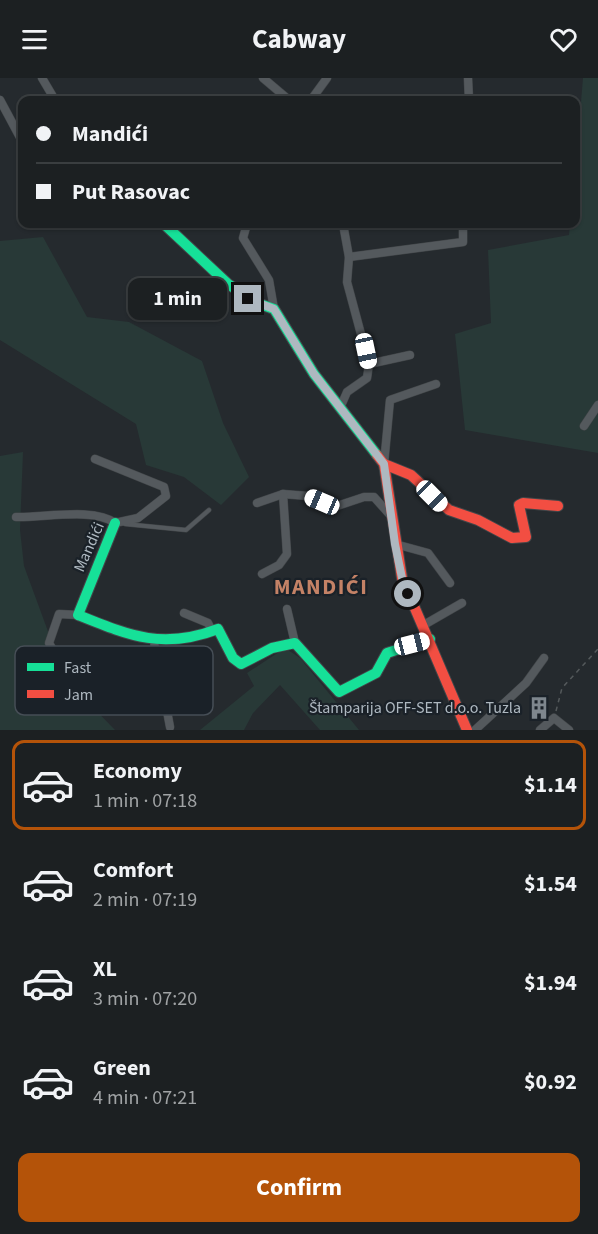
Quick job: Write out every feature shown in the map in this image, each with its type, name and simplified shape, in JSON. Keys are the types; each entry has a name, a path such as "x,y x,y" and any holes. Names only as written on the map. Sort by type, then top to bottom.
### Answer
{"street":[{"path":"42,78 52,96"},
{"path":"262,78 284,96"},
{"path":"314,96 327,78"},
{"path":"468,78 470,96"},
{"path":"0,100 18,134"},
{"path":"168,228 229,288 260,305 274,309"},
{"path":"246,228 243,238 269,280 274,309 314,374 384,464 402,467 414,476 444,508 475,517 502,534 521,540 526,537 527,533 519,505 523,503 558,506"},
{"path":"340,408 347,392 367,378 369,364 347,282 349,258 344,228"},
{"path":"349,258 463,242 463,228"},
{"path":"369,364 410,355"},
{"path":"435,384 390,400 384,464 402,578 422,626 430,639 466,730"},
{"path":"584,426 598,405"},
{"name":"Mandići","path":"78,615 115,523 138,518 166,496 164,487 94,459"},
{"path":"257,503 283,494 308,496 337,506 364,497 374,497 391,516"},
{"path":"262,574 279,565 287,554 283,494"},
{"path":"16,517 93,515 108,517 115,523"},
{"path":"395,544 428,553 450,583"},
{"path":"422,626 462,603"},
{"path":"286,609 295,643 339,692 376,673 387,653 430,639"},
{"path":"184,613 208,623 212,632"},
{"path":"51,646 49,643 59,614 78,615 154,642 199,637 218,629 233,658 241,664 272,648 295,643"},
{"path":"154,642 155,646"},
{"path":"475,730 526,683 544,658"},
{"path":"168,715 170,727"},
{"path":"540,730 554,718 568,730"}],"lane":[{"path":"115,523 186,530 209,510"}],"path":[{"path":"554,718 562,688 598,649"}],"shaded area":[{"path":"583,78 598,78 598,453 465,430 455,334 491,323 488,250 569,235 570,228 580,228 580,114"},
{"path":"43,237 87,317 129,322 202,361 223,423 249,477 221,505 184,477 146,465 136,424 0,340 0,241"},
{"path":"23,452 20,530 24,566 54,646 15,646 15,715 100,715 115,730 0,730 0,456"},
{"path":"285,648 300,658 359,730 320,730 280,685 253,713 244,730 200,730 254,686 247,673"}],"traffic: fast":[{"path":"168,228 228,284 257,303 274,309 314,374 377,455"},
{"path":"115,523 78,615 114,629 147,638 163,639 180,639 218,629 233,658 241,664 272,648 295,643 339,692 376,673 387,653 430,639"}],"traffic: jam":[{"path":"377,455 384,464 402,578 467,730"},
{"path":"384,464 411,475 449,510 478,520 512,538 526,537 519,505 523,503 558,506"}],"place":[{"name":"Štamparija OFF-SET d.o.o. Tuzla","path":"539,708"}],"district":[{"name":"MANDIĆI","path":"321,587"}],"route":[{"path":"248,299 274,309 314,374 384,464 395,544 408,594"}]}
